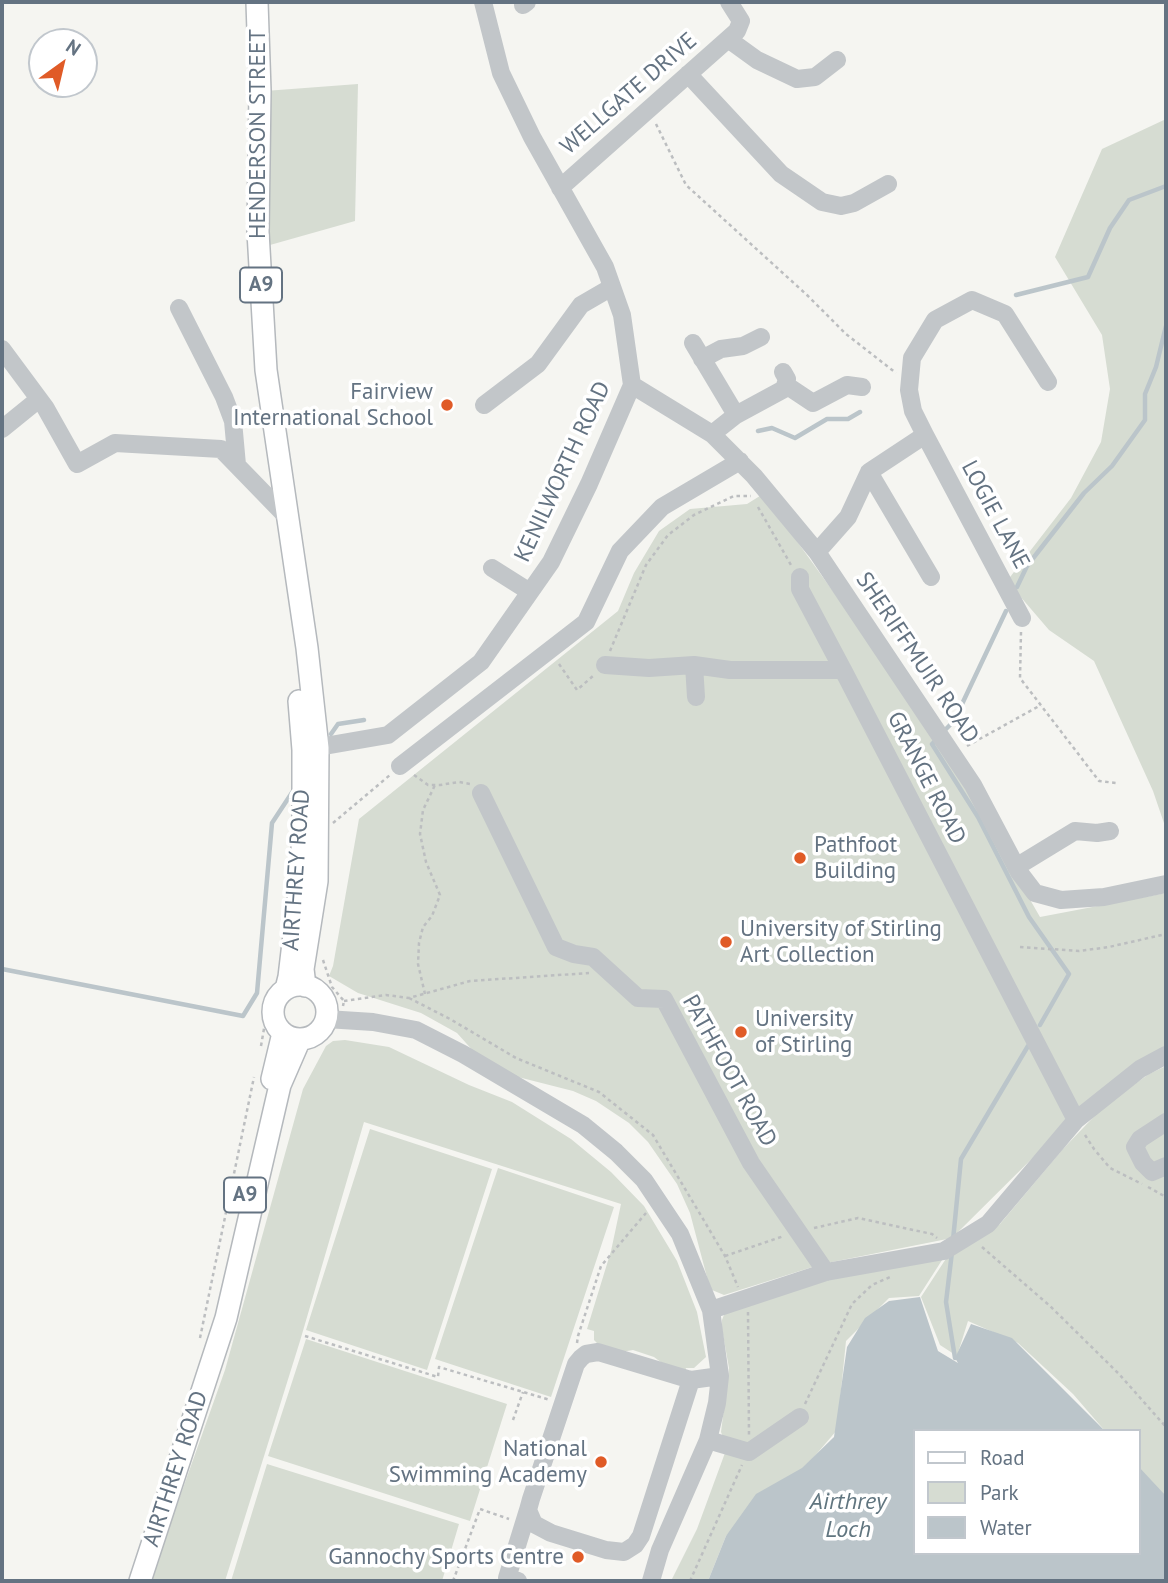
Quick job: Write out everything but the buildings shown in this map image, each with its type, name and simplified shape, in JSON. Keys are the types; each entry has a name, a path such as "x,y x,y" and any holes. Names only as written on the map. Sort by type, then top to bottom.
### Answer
{"main road":[{"name":"HENDERSON STREET","path":"257,2 260,92 258,232 266,370 287,517 311,749"},
{"name":"AIRTHREY ROAD","path":"287,988 303,969 317,881 318,834 311,749"},
{"name":"AIRTHREY ROAD","path":"287,988 300,884 311,749"},
{"path":"287,988 317,992 333,1020"},
{"name":"A9","path":"287,988 276,1000 273,1012 275,1023 291,1036 311,1037 333,1020"},
{"name":"AIRTHREY ROAD","path":"140,1581 205,1353 226,1318 291,1036"}],"street":[{"name":"KENILWORTH ROAD","path":"311,749 388,734 481,662 551,562 632,385 622,315 605,267 560,188 501,73 484,2"},
{"name":"WELLGATE DRIVE","path":"560,188 737,31 741,21 729,2"},
{"path":"728,39 757,60 797,79 815,77 837,60"},
{"path":"688,74 782,174 822,202 841,206 854,203 888,184"},
{"path":"484,405 538,364 581,305 612,287"},
{"path":"909,390 912,358 935,320 972,300 1005,314 1048,382"},
{"path":"179,308 224,397 233,421 237,465"},
{"path":"702,359 721,349 743,346 761,337"},
{"path":"693,343 736,415"},
{"path":"2,349 39,399 77,464 114,443 221,449 287,517"},
{"path":"712,434 736,415 784,389 785,378 813,403 847,385 862,387"},
{"name":"SHERIFFMUIR ROAD","path":"632,385 712,434 740,461 817,552 972,785 1016,867 1035,893 1061,900 1104,897 1166,884"},
{"name":"LOGIE LANE","path":"909,390 913,411 1021,618"},
{"path":"2,429 39,399"},
{"path":"817,552 848,517 869,472 925,435"},
{"path":"406,769 586,622 620,551 662,507 740,461"},
{"path":"869,472 931,577"},
{"path":"492,568 530,592"},
{"name":"GRANGE ROAD","path":"800,577 800,589 1076,1120"},
{"path":"605,665 649,668 694,666 730,670 843,670"},
{"path":"694,666 696,697"},
{"name":"PATHFOOT ROAD","path":"478,790 556,947 593,957 638,999 664,999 751,1163 826,1272"},
{"path":"1016,867 1075,831 1110,831"},
{"path":"333,1020 373,1022 416,1030 463,1054 583,1125 644,1180 680,1234 711,1310 720,1376 708,1440 660,1550 651,1581"},
{"path":"711,1310 826,1272 944,1251 988,1224 1076,1120 1140,1069 1166,1055"},
{"path":"1166,1122 1140,1139 1135,1147 1143,1163 1152,1172 1166,1166"},
{"path":"518,1581 507,1578 576,1364 586,1354 598,1352 691,1380 720,1376"},
{"path":"526,1517 551,1533 615,1552 624,1552 635,1545 641,1536 691,1380"},
{"path":"708,1440 749,1452 800,1417"}],"path":[{"path":"646,113 656,122 686,185 846,334 897,374 909,390"},
{"path":"550,651 577,690 605,665 646,565 668,535 694,515 734,496 754,496"},
{"path":"1021,618 1020,678 1099,781 1116,783"},
{"path":"952,755 1041,705"},
{"path":"318,834 406,769 418,779 435,785 459,782 478,790"},
{"path":"425,994 418,964 419,943 423,927 432,916 440,895 426,862 420,834 423,810 435,785"},
{"path":"1020,947 1079,951 1109,947 1166,933"},
{"path":"323,952 323,964 332,987 344,1001"},
{"path":"344,1001 386,995 409,998 470,981 608,972"},
{"path":"260,1052 287,988"},
{"path":"333,1020 344,1001"},
{"path":"205,1353 257,1065"},
{"path":"1076,1120 1110,1168 1166,1197"},
{"path":"576,1364 578,1336 601,1266 657,1200"},
{"path":"724,1256 799,1231 858,1219 932,1234 948,1248"},
{"path":"979,1245 1050,1306 1119,1374 1166,1427"},
{"path":"800,1417 852,1304 872,1285 900,1273"},
{"path":"305,1336 438,1377 439,1367 563,1404"},
{"path":"513,1420 523,1392"},
{"path":"690,1581 749,1452"},
{"path":"453,1581 480,1509 526,1517"}],"green space":[{"path":"358,84 355,221 270,245 265,91"},
{"path":"1166,119 1166,829 1153,791 1094,661 1049,630 1007,581 1071,498 1101,442 1110,389 1102,335 1055,257 1102,149"},
{"path":"763,494 932,729 1040,917 1166,893 1166,1053 1101,1090 952,1238 822,1264 724,1295 712,1290 708,1281 690,1213 677,1184 648,1142 629,1123 596,1101 573,1091 518,1077 475,1053 457,1033 421,1013 358,993 329,976 359,819 618,611 634,573 659,531 690,509 747,504"},
{"path":"345,1040 389,1047 512,1102 571,1139 611,1172 644,1206 677,1261 697,1312 706,1357 694,1368 686,1368 685,1372 633,1350 621,1352 598,1344 594,1340 594,1331 587,1329 611,1251 621,1204 364,1122 300,1341 225,1581 150,1581 225,1370 303,1089 326,1046 333,1041"},
{"path":"1166,1066 1166,1500 1140,1470 1140,1429 1103,1429 1073,1394 1018,1343 968,1321 957,1356 940,1345 921,1297 949,1254 1000,1224 1062,1150 1106,1104 1149,1074"},
{"path":"370,1129 492,1169 427,1370 306,1330"},
{"path":"498,1168 614,1207 551,1397 435,1359"},
{"path":"953,1243 919,1296 889,1298 846,1341 837,1430 808,1464 726,1536 708,1581 671,1581 697,1529 729,1442 721,1432 729,1368 722,1329 725,1312 737,1304"},
{"path":"306,1339 507,1404 470,1521 268,1456"},
{"path":"267,1464 459,1524 442,1581 231,1581"}],"water":[{"name":"Airthrey Loch","path":"920,1297 938,1351 958,1363 955,1358 971,1324 1012,1338 1103,1429 912,1429 912,1555 1140,1555 1140,1468 1166,1496 1166,1581 708,1581 726,1536 756,1494 802,1468 834,1437 847,1347 865,1318 889,1301"}],"waterway":[{"path":"1016,295 1088,277 1110,228 1129,200 1166,186"},
{"path":"1017,587 1027,566 1084,493 1112,466 1145,420 1145,394 1156,367 1166,326"},
{"path":"758,431 772,428 795,438 827,419 848,419 860,412"},
{"path":"945,730 954,721 1006,611"},
{"path":"331,734 338,724 364,720"},
{"path":"934,742 932,744 978,817 1029,917 1069,974 1040,1025"},
{"path":"2,969 243,1016 257,993 272,823 295,788"},
{"path":"953,1240 961,1159 1028,1046"},
{"path":"952,1252 946,1302 955,1358"}],"place":[{"name":"Fairview International School","path":"447,405"},
{"name":"Pathfoot Building","path":"800,858"},
{"name":"University of Stirling Art Collection","path":"726,942"},
{"name":"University of Stirling","path":"741,1032"},
{"name":"National Swimming Academy","path":"601,1462"},
{"name":"Gannochy Sports Centre","path":"578,1557"}]}
